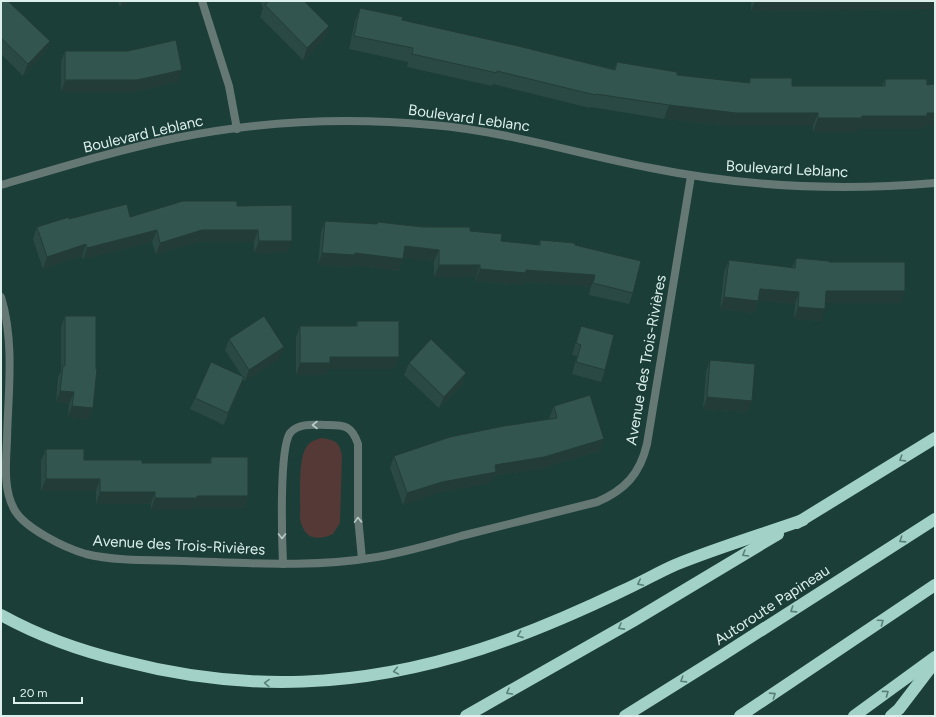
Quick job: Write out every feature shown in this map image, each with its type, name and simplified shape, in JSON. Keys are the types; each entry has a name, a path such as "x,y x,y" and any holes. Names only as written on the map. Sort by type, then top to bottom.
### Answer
{"highway":[{"path":"466,716 640,617 803,520 935,438"},
{"name":"Autoroute Papineau","path":"625,716 935,518"},
{"path":"1,615 30,629 78,648 105,657 164,671 222,680 248,682 310,682 340,679 398,671 430,664 501,643 573,614 674,566 803,520"},
{"path":"740,716 935,585"},
{"path":"854,716 935,657"},
{"path":"891,716 899,709 935,662"}],"street":[{"path":"202,1 229,86 237,128"},
{"name":"Boulevard Leblanc","path":"1,185 105,155 176,138 237,128 317,122 400,123 432,125 489,132 620,162 691,176 766,184 803,187 877,187 935,183"},
{"name":"Avenue des Trois-Rivières","path":"1,297 6,314 10,345 7,457 8,492 15,512 28,525 67,547 96,556 154,560 282,564 314,564 362,559 400,552 597,502 612,495 631,479 644,456 647,444 691,176"},
{"name":"Avenue des Trois-Rivières","path":"282,564 285,449 290,433 303,426 346,426 352,430 356,436 358,444 358,517 362,559"}],"shaded area":[{"path":"321,438 336,442 341,451 340,523 333,534 316,538 307,534 300,518 300,480 302,460 307,446 315,440"}],"building":[{"path":"1,1 8,1 50,41 28,64 1,38"},
{"path":"269,1 304,1 329,26 307,48 265,5"},
{"path":"360,8 403,17 402,20 615,70 617,62 677,72 677,75 750,83 750,78 792,78 792,86 885,86 885,79 927,79 927,85 935,84 935,113 927,113 927,116 818,118 818,113 736,113 595,95 497,71 497,73 412,54 413,48 354,36"},
{"path":"176,40 182,70 137,80 65,80 65,51 128,51"},
{"path":"183,201 237,201 237,206 292,205 292,241 259,241 258,230 202,230 160,243 157,230 87,248 86,244 47,257 37,227 69,217 69,219 127,204 130,217"},
{"path":"325,221 377,224 378,222 422,227 470,227 470,231 502,234 501,241 540,245 540,240 575,243 575,245 641,261 633,293 593,283 595,275 526,270 526,273 480,269 480,265 439,265 439,250 405,246 403,259 355,253 355,255 322,253"},
{"path":"796,258 829,262 905,262 905,291 826,291 825,309 798,307 799,292 760,289 758,301 724,297 729,260 795,268"},
{"path":"65,316 96,316 97,369 93,408 72,406 74,392 60,391 63,365 65,366"},
{"path":"264,316 284,347 249,370 229,339"},
{"path":"357,321 399,321 399,357 330,357 330,363 300,363 300,326 357,326"},
{"path":"581,326 614,335 605,370 576,362 581,345 576,343"},
{"path":"431,339 466,373 444,397 409,363"},
{"path":"710,360 755,364 752,401 707,397"},
{"path":"211,362 244,377 228,413 195,398"},
{"path":"590,395 604,439 544,457 495,465 496,472 442,482 407,493 394,456 450,437 504,426 557,418 554,406"},
{"path":"46,449 84,449 84,460 142,460 142,463 211,463 211,457 248,457 248,496 155,498 155,492 100,492 100,479 46,479"}]}
